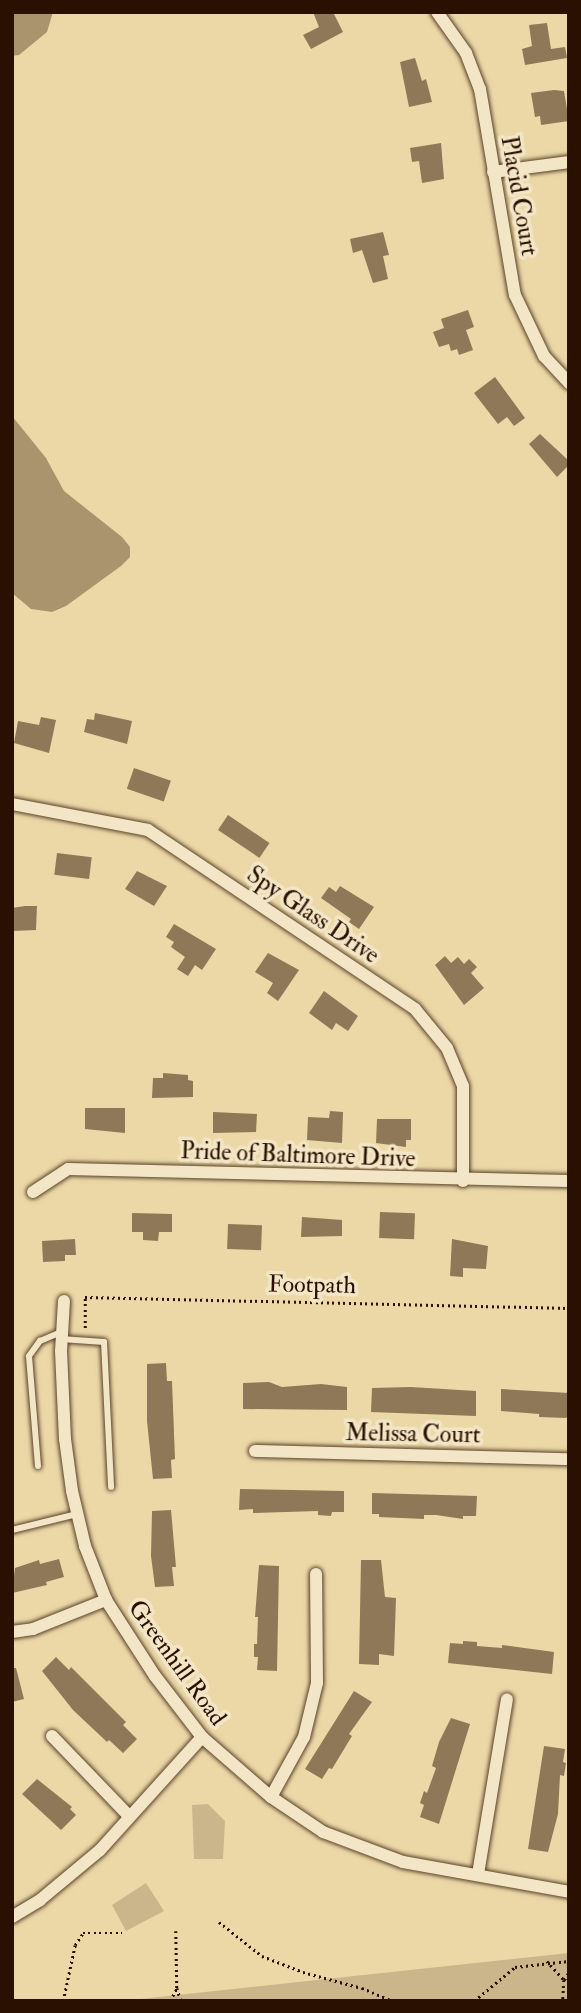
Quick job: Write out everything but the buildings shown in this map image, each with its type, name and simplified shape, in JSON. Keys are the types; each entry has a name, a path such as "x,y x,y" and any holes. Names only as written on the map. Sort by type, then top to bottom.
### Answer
{"street":[{"name":"Placid Court","path":"437,12 466,53 480,89 515,295 544,356 569,383"},
{"path":"494,172 569,162"},
{"name":"Spy Glass Drive","path":"12,804 148,830 415,1009 447,1048 463,1086 463,1181"},
{"name":"Pride of Baltimore Drive","path":"33,1192 68,1169 463,1181 569,1181"},
{"name":"Greenhill Road","path":"64,1301 62,1335 65,1439 85,1546 106,1600 155,1676 202,1737 271,1797 323,1832 403,1862 569,1892"},
{"name":"Melissa Court","path":"255,1451 569,1459"},
{"path":"271,1797 304,1737 317,1683 316,1574"},
{"path":"12,1632 33,1629 106,1600"},
{"path":"478,1874 507,1699"},
{"path":"52,1736 128,1815"},
{"path":"12,1917 40,1900 100,1850 128,1815 202,1737"}],"lane":[{"path":"37,1466 29,1356 40,1341 62,1335 104,1342 111,1487"},
{"path":"12,1530 77,1514"}],"path":[{"name":"Footpath","path":"85,1328 85,1297 569,1308"},
{"path":"219,1922 262,1956 393,2001"},
{"path":"176,1931 177,1988 181,2001"},
{"path":"63,2001 75,1945 83,1933 122,1933"},
{"path":"547,1961 564,1980"},
{"path":"474,2001 515,1967 547,1961 569,1961"},
{"path":"563,2001 564,1980 569,1972"},
{"path":"170,2001 177,1988"}],"shaded area":[{"path":"12,12 53,12 47,32 19,55 12,56"},
{"path":"12,416 46,458 64,491 122,537 130,547 130,557 121,566 66,606 52,612 31,609 12,593"},
{"path":"208,1804 225,1821 223,1859 194,1859 192,1805"},
{"path":"146,1883 164,1911 126,1931 112,1905"},
{"path":"569,1953 569,2001 122,2001"}]}
